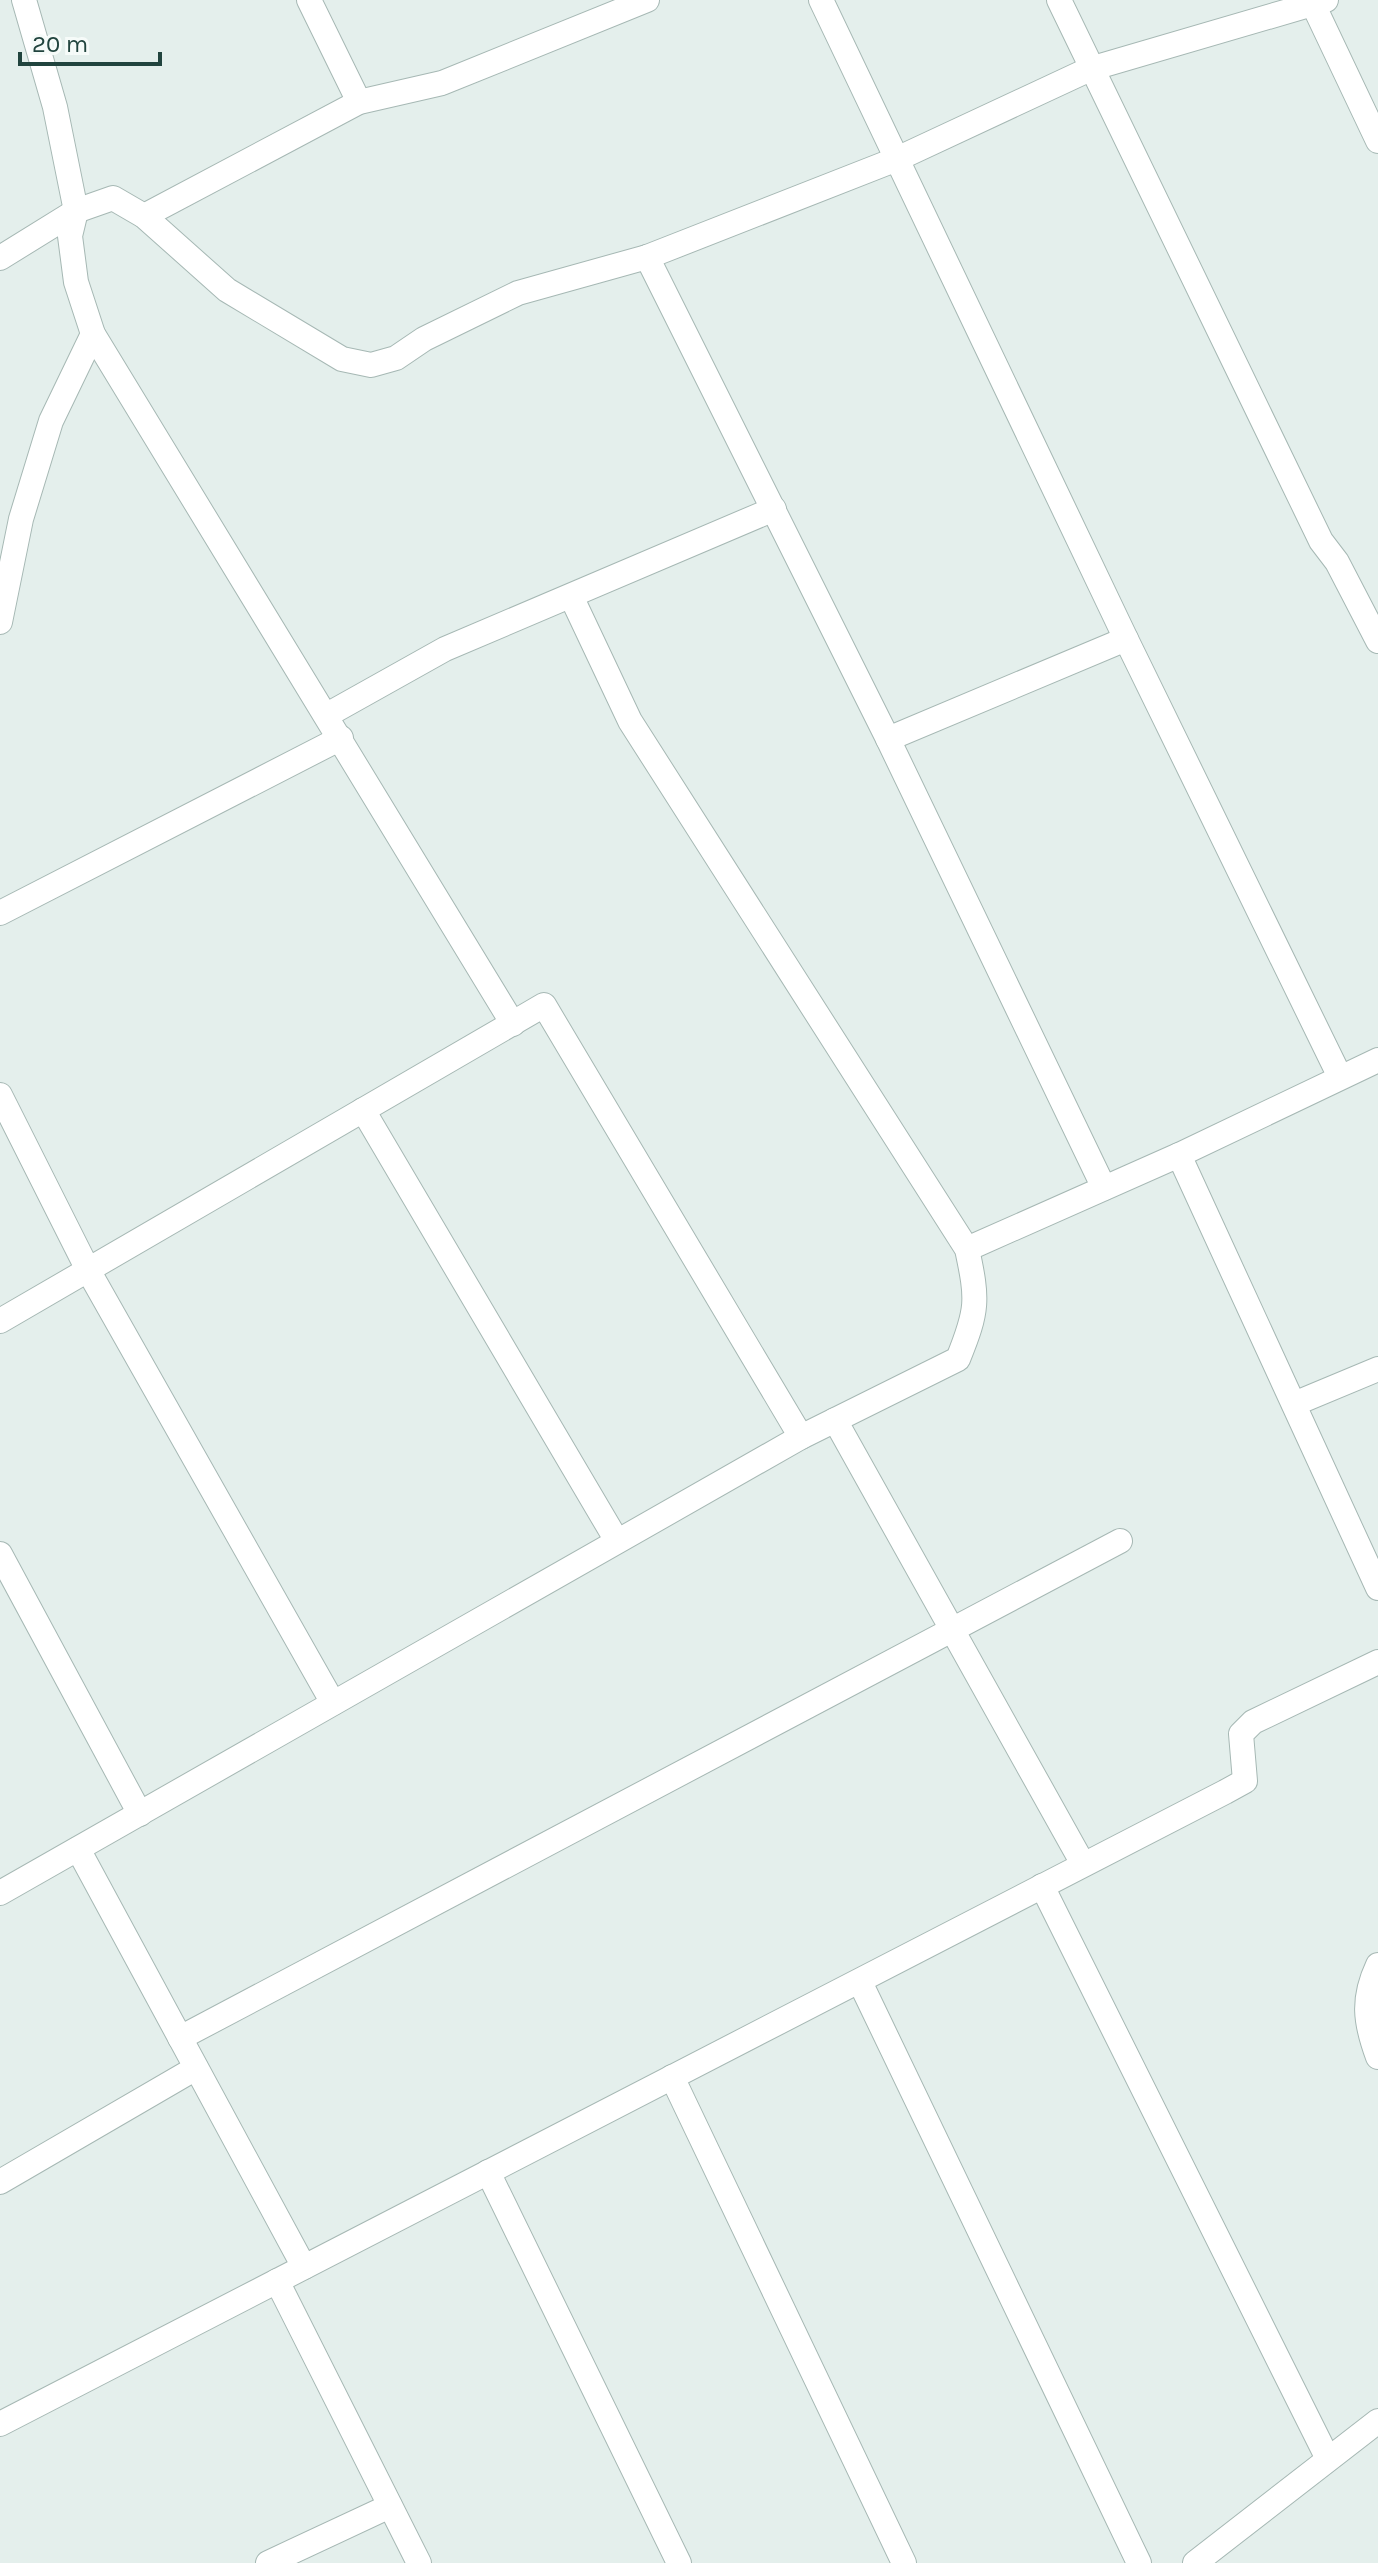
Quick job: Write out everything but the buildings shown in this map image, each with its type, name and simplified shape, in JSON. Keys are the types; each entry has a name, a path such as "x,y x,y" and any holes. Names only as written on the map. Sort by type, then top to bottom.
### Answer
{"street":[{"path":"24,0 55,107 76,211 70,236 76,282 93,334 513,1024"},
{"path":"309,0 359,102"},
{"path":"144,216 359,102 442,83 647,0"},
{"path":"821,0 1126,639 1340,1077"},
{"path":"1059,0 1321,541 1337,562 1378,641"},
{"path":"0,258 76,211 113,198 144,216 227,290 342,359 371,365 396,358 424,339 518,293 647,257 897,159 1090,69 1280,6 1320,2 1378,141"},
{"path":"647,257 888,739 1104,1188"},
{"path":"0,622 21,519 51,421 93,334"},
{"path":"327,715 445,649 774,509"},
{"path":"0,1893 801,1437 958,1359 972,1325 977,1294 967,1249 630,721 571,596"},
{"path":"888,739 1126,639"},
{"path":"0,913 341,738"},
{"path":"0,1321 544,1005 801,1437"},
{"path":"967,1249 1179,1155 1378,1060"},
{"path":"0,1095 88,1270 333,1703"},
{"path":"363,1110 617,1541"},
{"path":"1179,1155 1378,1588"},
{"path":"1294,1404 1378,1369"},
{"path":"835,1420 1083,1864"},
{"path":"180,2038 1120,1541"},
{"path":"0,1554 140,1814"},
{"path":"0,2424 1245,1781 1241,1734 1253,1722 1378,1662"},
{"path":"78,1849 304,2267"},
{"path":"1042,1886 1328,2459"},
{"path":"1378,1965 1366,2000 1370,2035 1378,2057"},
{"path":"860,1982 1139,2563"},
{"path":"0,2182 196,2068"},
{"path":"672,2077 904,2563"},
{"path":"488,2172 679,2563"},
{"path":"277,2281 419,2563"},
{"path":"1195,2563 1378,2421"},
{"path":"268,2563 390,2506"}]}
